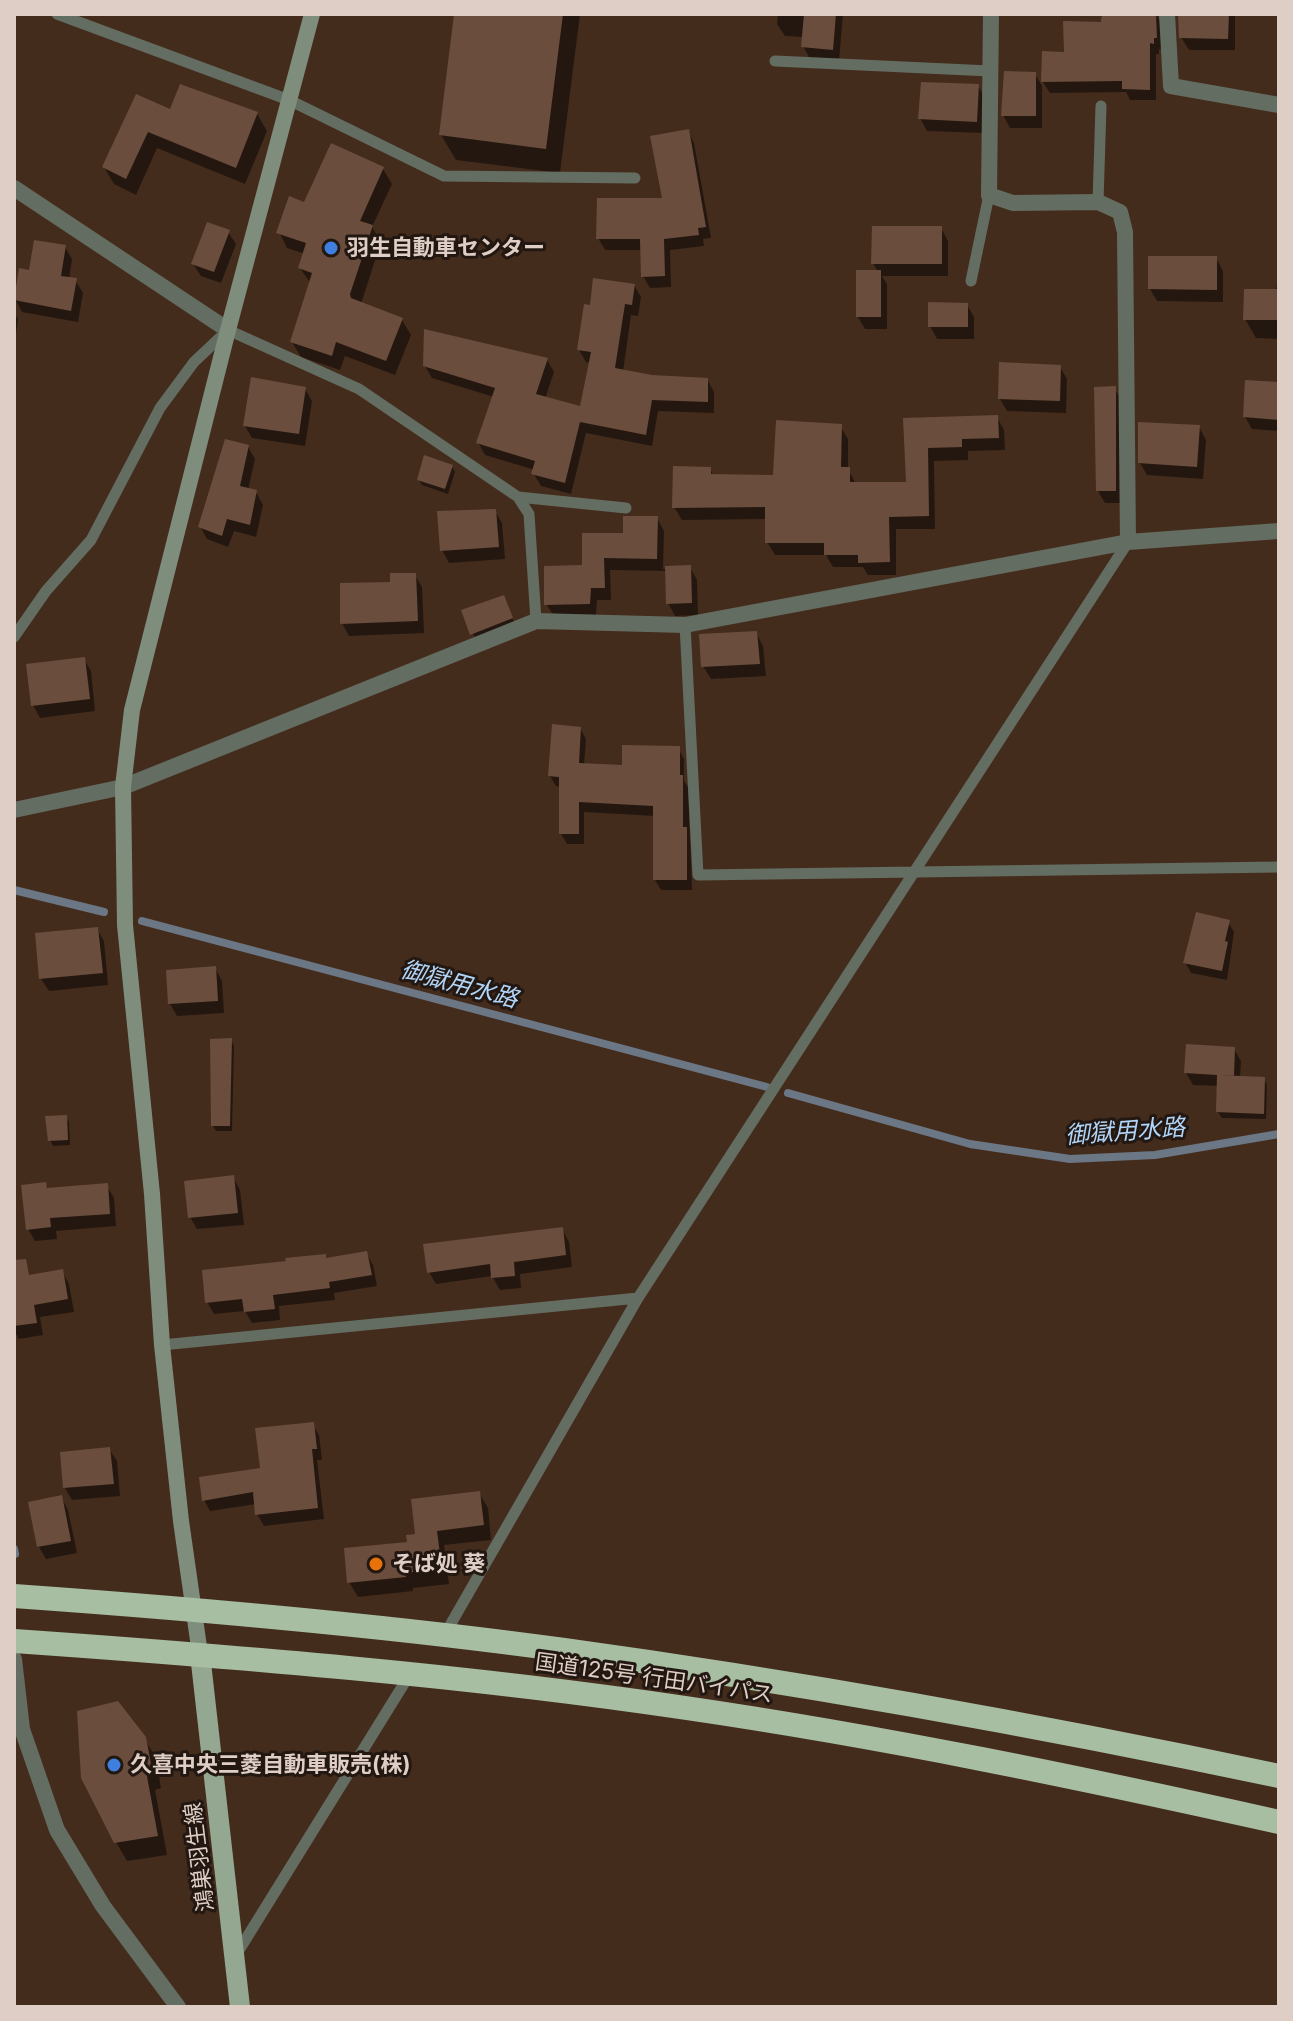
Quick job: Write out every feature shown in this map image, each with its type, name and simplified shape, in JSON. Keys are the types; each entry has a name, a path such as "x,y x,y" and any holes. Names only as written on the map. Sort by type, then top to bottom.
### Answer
{"highway":[{"name":"国道125号 行田バイパス","path":"14,1596 193,1609 445,1635 680,1667 1123,1743 1279,1776"},
{"name":"国道125号 行田バイパス","path":"14,1641 410,1673 683,1707 813,1728 1119,1786 1279,1822"}],"main road":[{"name":"鴻巣羽生線","path":"200,1654 240,2007"}],"street":[{"path":"200,1654 181,1521 162,1345 152,1194 125,925 123,787 132,710 312,14"},
{"path":"991,14 989,195 1013,203 1098,202 1120,212 1125,232 1128,542"},
{"path":"1167,14 1171,86 1279,105"},
{"path":"14,188 228,330"},
{"path":"14,810 123,787 536,621 685,625 1128,542 1279,531"},
{"path":"14,1659 22,1729 57,1830 103,1906 178,2007"}],"lane":[{"path":"57,14 289,100 444,176 635,178"},
{"path":"775,61 990,71"},
{"path":"1098,202 1101,106"},
{"path":"971,281 989,195"},
{"path":"14,637 46,591 91,540 160,408 194,362 228,330 359,389 518,497 529,514 536,621"},
{"path":"518,497 626,508"},
{"path":"445,1635 638,1298 1128,542"},
{"path":"685,625 698,875 1279,867"},
{"path":"162,1345 638,1298"},
{"path":"235,1956 410,1673"}],"building":[{"path":"454,14 563,14 546,149 439,135"},
{"path":"804,14 836,14 833,50 801,47"},
{"path":"1102,14 1156,14 1157,38 1154,38 1154,44 1150,43 1150,90 1122,89 1122,81 1041,82 1042,51 1064,52 1063,21 1101,22"},
{"path":"1178,14 1229,14 1228,39 1179,38"},
{"path":"1004,71 1036,72 1036,116 1001,116"},
{"path":"921,82 979,84 977,122 918,119"},
{"path":"180,84 258,112 236,168 148,132 126,179 102,167 136,94 170,109"},
{"path":"689,129 706,227 698,228 699,235 664,239 665,276 641,277 640,239 596,239 597,198 662,198 650,136"},
{"path":"331,143 384,167 360,221 373,225 350,294 351,298 403,318 386,361 336,342 332,356 290,342 312,273 298,268 306,243 276,233 289,196 304,202"},
{"path":"207,222 230,230 214,272 191,264"},
{"path":"872,226 942,226 942,264 871,264"},
{"path":"34,240 66,245 61,276 77,278 71,311 14,300 19,268 29,270"},
{"path":"1148,256 1217,256 1217,290 1148,289"},
{"path":"856,270 881,270 881,317 856,317"},
{"path":"593,278 635,284 632,305 625,304 615,368 652,375 708,378 708,402 652,400 646,435 580,422 565,483 531,474 535,461 476,443 495,388 423,366 424,329 548,358 536,394 580,406 591,352 577,350 584,304 590,305"},
{"path":"1244,289 1279,289 1279,320 1243,320"},
{"path":"928,302 968,303 968,327 928,327"},
{"path":"999,362 1061,365 1060,401 998,399"},
{"path":"251,377 306,387 299,434 243,426"},
{"path":"1245,380 1279,382 1279,420 1243,417"},
{"path":"1116,386 1116,491 1096,491 1094,387"},
{"path":"998,415 999,438 962,439 962,447 928,448 929,516 889,517 890,562 858,563 858,555 824,555 824,543 765,543 765,507 672,508 673,466 711,467 711,474 773,475 776,420 842,424 841,467 850,467 850,482 906,482 903,418"},
{"path":"1138,422 1200,425 1197,467 1138,463"},
{"path":"225,439 249,445 240,486 257,490 250,525 227,519 222,536 198,527"},
{"path":"424,455 453,465 445,489 417,480"},
{"path":"496,509 499,547 440,551 437,511"},
{"path":"623,516 658,516 657,559 604,558 605,588 591,588 590,604 544,605 544,566 582,565 582,533 623,533"},
{"path":"691,565 692,603 666,604 665,566"},
{"path":"390,573 416,573 418,621 340,624 340,583 390,582"},
{"path":"504,595 513,618 470,635 461,610"},
{"path":"757,631 760,664 701,667 699,634"},
{"path":"85,657 90,699 31,706 26,664"},
{"path":"552,724 581,727 579,763 622,765 622,745 680,746 683,827 687,827 687,880 653,880 653,806 579,802 579,834 559,834 559,777 548,776"},
{"path":"1196,912 1230,920 1222,971 1183,963"},
{"path":"98,927 103,973 39,979 35,933"},
{"path":"216,966 218,1001 168,1004 166,970"},
{"path":"232,1038 230,1126 211,1126 210,1039"},
{"path":"1186,1044 1235,1047 1234,1076 1184,1073"},
{"path":"1217,1075 1265,1077 1264,1114 1216,1112"},
{"path":"67,1115 68,1140 48,1141 45,1116"},
{"path":"234,1175 238,1213 188,1218 184,1181"},
{"path":"46,1182 47,1188 108,1183 110,1214 50,1218 51,1227 26,1230 21,1185"},
{"path":"563,1227 566,1255 514,1262 515,1276 491,1278 490,1264 427,1273 423,1244"},
{"path":"367,1251 372,1275 329,1282 330,1288 273,1295 275,1309 244,1312 242,1299 205,1303 202,1270 286,1261 285,1258 326,1254 326,1258"},
{"path":"26,1259 29,1275 63,1269 68,1299 34,1305 37,1323 14,1326 14,1260"},
{"path":"314,1422 317,1449 312,1449 318,1508 255,1515 253,1492 202,1501 199,1477 260,1468 255,1428"},
{"path":"110,1447 114,1484 63,1488 60,1452"},
{"path":"480,1491 484,1525 437,1531 442,1569 405,1573 406,1577 347,1583 344,1548 407,1542 406,1535 415,1534 411,1499"},
{"path":"62,1495 71,1541 37,1547 28,1502"},
{"path":"118,1701 146,1737 152,1769 146,1771 158,1836 114,1843 81,1778 77,1711"}],"waterway":[{"name":"御獄用水路","path":"14,890 104,912"},
{"name":"御獄用水路","path":"142,921 767,1087"},
{"name":"御獄用水路","path":"788,1093 970,1144 1070,1159 1155,1155 1279,1134"},
{"path":"14,1549 15,1554"}],"place":[{"name":"羽生自動車センター","path":"331,248"},
{"name":"そば処 葵","path":"376,1564"},
{"name":"久喜中央三菱自動車販売(株)","path":"114,1765"}]}
